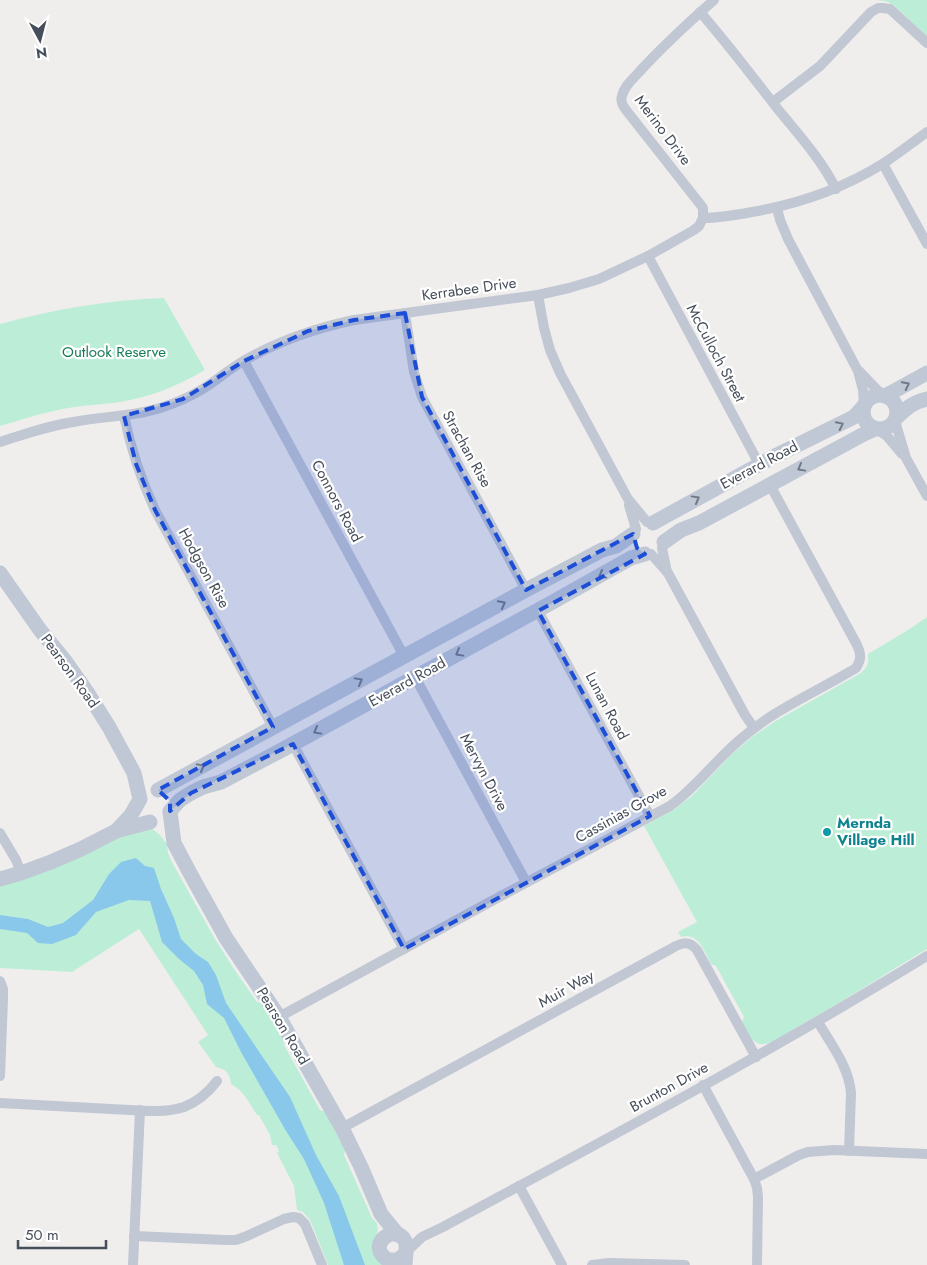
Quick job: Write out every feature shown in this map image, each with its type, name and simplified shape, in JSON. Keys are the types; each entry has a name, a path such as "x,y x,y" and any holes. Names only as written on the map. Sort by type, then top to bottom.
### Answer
{"street":[{"name":"Merino Drive","path":"703,218 703,208 626,110 621,100 623,91 628,83 680,30 714,0"},
{"path":"773,102 820,66 874,10 890,9 927,43"},
{"path":"700,12 819,160 836,189"},
{"path":"703,218 723,218 777,208 818,196 836,189 883,164 927,132"},
{"path":"883,164 927,244"},
{"path":"777,208 783,230 858,371 863,390 864,418 866,423 893,442 906,458 927,496"},
{"name":"Kerrabee Drive","path":"0,442 38,430 74,422 124,416 161,408 182,400 200,390 244,361 275,344 308,332 354,320 538,295 599,279 648,256 694,230 699,226 703,218"},
{"name":"McCulloch Street","path":"648,256 760,464"},
{"path":"538,295 550,350 560,373 642,527"},
{"name":"Strachan Rise","path":"405,313 414,372 422,396 526,590"},
{"name":"Connors Road","path":"244,361 404,656"},
{"path":"858,371 883,396 894,402 897,412 896,419 906,458"},
{"path":"864,406 872,397 883,396 927,373"},
{"path":"877,429 888,428 911,404 918,400 927,399"},
{"name":"Everard Road","path":"158,790 526,590 602,550 616,546 642,527 760,464 854,418 864,406"},
{"name":"Hodgson Rise","path":"124,416 129,440 144,487 273,728"},
{"name":"Everard Road","path":"170,812 180,800 191,793 203,787 221,782 293,744 632,558 656,549 681,530 700,522 864,434 877,429"},
{"name":"Cassinias Grove","path":"279,1017 526,882 670,806 682,798 717,760 754,728 773,715 856,668 860,662 860,656 856,643 770,485"},
{"path":"657,525 664,532 656,549 637,548 633,539 642,527 657,525"},
{"path":"656,549 745,715 754,728"},
{"name":"Pearson Road","path":"0,573 40,630 88,692 134,773 140,800"},
{"name":"Lunan Road","path":"538,611 650,816"},
{"path":"466,623 477,643"},
{"name":"Mervyn Drive","path":"415,677 526,882"},
{"path":"293,744 404,949"},
{"name":"Pearson Road","path":"134,773 158,790"},
{"path":"0,879 66,856 116,831 162,820 170,812 170,800 158,790 147,792 131,815 116,831"},
{"path":"140,800 139,811 141,816 151,822"},
{"name":"Pearson Road","path":"170,812 174,843"},
{"name":"Pearson Road","path":"151,822 174,843 226,938 279,1017 342,1128 381,1214 399,1235"},
{"path":"0,833 16,860 21,873"},
{"name":"Muir Way","path":"342,1128 665,952 685,943 690,944 697,950 756,1057"},
{"name":"Brunton Drive","path":"405,1257 422,1237 444,1227 756,1057 927,956"},
{"path":"0,981 3,989 0,1076"},
{"path":"818,1022 844,1067 850,1084 849,1151"},
{"path":"0,1104 166,1110 183,1107 196,1101 204,1096 217,1081"},
{"path":"703,1086 754,1179 757,1188 757,1265"},
{"path":"133,1265 140,1110"},
{"path":"754,1179 799,1154 818,1150 927,1154"},
{"path":"519,1186 562,1265"},
{"name":"Pearson Road","path":"381,1214 381,1241"},
{"path":"134,1236 236,1240 284,1219 293,1217 299,1218 305,1224 322,1265"},
{"path":"388,1235 399,1235 407,1246 405,1257 388,1261 379,1250 381,1241 388,1235"},
{"name":"Brunton Drive","path":"399,1235 422,1237"},
{"path":"592,1265 609,1262 685,1265"}],"highlighted area":[{"path":"405,313 422,397 526,590 633,534 637,548 645,554 538,611 650,816 404,949 293,744 191,793 170,811 170,801 158,790 273,727 155,510 136,464 124,416 183,399 244,361 308,331 354,320"}],"green space":[{"path":"875,0 927,0 927,37 895,6 886,1"},
{"name":"Outlook Reserve","path":"164,298 205,370 185,381 153,394 120,402 55,411 0,426 0,324 81,306"},
{"path":"927,617 927,949 778,1039 765,1044 758,1043 752,1039 742,1022 744,1017 716,966 711,964 697,940 687,936 681,937 678,932 697,922 644,826 675,809 692,796 731,755 752,737 774,722 861,673 868,664 868,654"},
{"path":"151,828 167,844 168,853 173,864 215,939 257,1002 263,1004 284,1039 284,1045 320,1110 325,1112 345,1150 344,1155 372,1218 377,1223 378,1232 374,1245 383,1265 328,1265 310,1220 303,1212 297,1210 294,1186 277,1153 279,1151 276,1145 272,1145 270,1135 259,1115 257,1115 243,1094 231,1084 227,1073 216,1067 198,1042 208,1035 139,929 72,972 0,968 0,886 123,834"}],"water":[{"path":"136,858 145,866 154,868 181,939 196,954 208,962 216,975 226,1003 290,1097 316,1155 339,1196 365,1265 344,1265 324,1203 304,1159 241,1052 224,1018 207,1004 203,985 194,971 162,942 150,901 129,900 96,912 76,935 52,944 38,943 27,933 0,929 0,915 28,919 48,927 63,923 93,900 109,874 121,862"}],"place":[{"name":"Mernda Village Hill","path":"827,832"}]}
